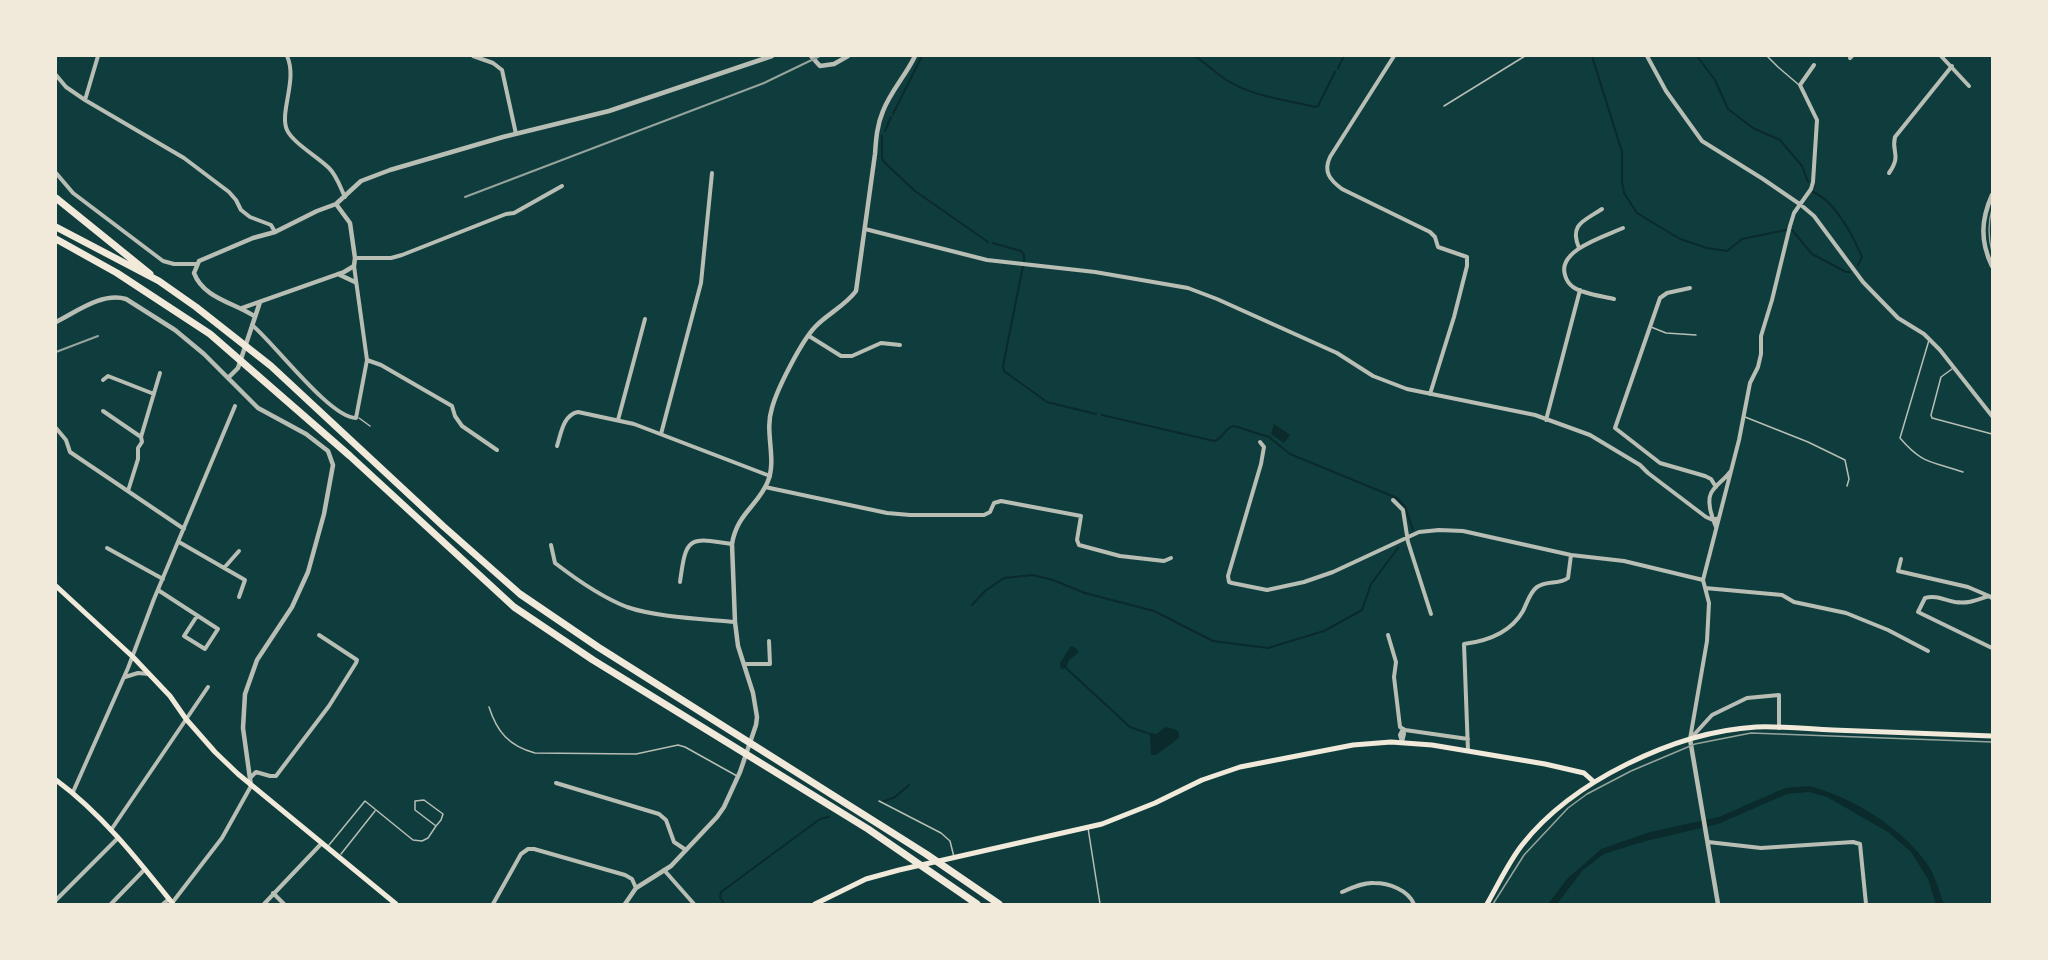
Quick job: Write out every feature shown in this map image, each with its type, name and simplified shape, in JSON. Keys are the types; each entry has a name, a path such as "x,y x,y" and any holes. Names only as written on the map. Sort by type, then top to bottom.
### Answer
{"highway":[{"path":"56,198 141,264 159,281 244,343 271,366 443,526 520,594 598,647 926,854 999,904"},
{"path":"56,227 159,281"},
{"path":"56,239 170,306 240,358 514,607 593,660 867,829 977,904"}],"main road":[{"path":"56,586 133,657 170,696 186,719 215,752 250,786 396,904"},
{"path":"1487,904 1522,845 1565,803 1594,782 1690,738 1756,727 1992,736"},
{"path":"815,904 866,879 1088,828 1150,805 1202,780 1250,764 1353,745 1402,742 1468,751 1584,773 1594,782"},
{"path":"56,780 73,792 111,830 172,902"}],"street":[{"path":"85,100 98,56"},
{"path":"286,56 291,70 287,129 296,140 331,170 345,197"},
{"path":"473,56 493,63 502,70 516,134"},
{"path":"254,316 242,308 227,304 200,285 194,273 197,264 203,258 253,238 275,232 336,204 361,181 390,170 516,134 609,111 772,56"},
{"path":"811,56 820,66 834,63 848,56"},
{"path":"625,904 636,888 664,870 717,817 739,774 756,725 753,693 738,646 732,544 737,524 765,487 770,476 772,461 769,422 772,406 815,327 856,291 880,117 915,56"},
{"path":"1394,56 1330,158 1327,172 1334,184 1342,189 1430,232 1435,237 1438,247 1467,257 1467,266 1454,317 1430,394"},
{"path":"1647,56 1666,91 1702,141 1801,205 1814,216 1863,282 1898,318 1929,339 1955,367 1992,416"},
{"path":"1941,56 1969,86"},
{"path":"1718,904 1690,738 1707,641 1709,603 1703,580 1733,467 1750,383 1758,367 1761,336 1794,213 1811,189 1813,182 1817,126 1813,111 1800,85 1814,65"},
{"path":"1889,173 1896,162 1897,155 1894,137 1952,66"},
{"path":"56,75 66,87 85,100 184,158 229,192 241,210 250,217 271,225 275,232"},
{"path":"56,173 73,193 163,261 174,264 197,264"},
{"path":"661,434 701,283 712,174"},
{"path":"355,258 391,258 402,255 506,214 514,213 562,186"},
{"path":"1992,195 1985,211 1983,230 1986,251 1992,266"},
{"path":"252,325 313,389 345,416 356,417 367,360 355,282 355,258 350,223 336,204"},
{"path":"1579,248 1574,236 1575,230 1579,224 1602,208"},
{"path":"1614,299 1572,286 1566,279 1564,271 1570,255 1579,248 1623,228"},
{"path":"865,229 987,260 1095,272 1188,288 1336,353 1373,376 1430,394 1535,415 1590,435 1640,465 1706,517 1713,520 1719,518"},
{"path":"242,308 338,274 354,266"},
{"path":"338,274 355,282"},
{"path":"1690,288 1663,294 1615,428 1660,463 1705,476 1711,479 1716,487"},
{"path":"1546,420 1580,290"},
{"path":"56,322 101,299 117,296 126,299 175,330 204,354 258,408 306,434 328,451 333,465 324,514 308,572 292,607 257,660 246,694 243,728 250,786 222,838 172,902 163,904"},
{"path":"228,378 238,368 260,302"},
{"path":"618,420 645,319"},
{"path":"809,336 841,356 852,356 881,343 900,345"},
{"path":"367,360 381,365 452,406 462,426 497,450"},
{"path":"128,491 160,373"},
{"path":"103,380 108,376 153,394"},
{"path":"73,792 133,657 158,590 235,406"},
{"path":"103,411 141,437"},
{"path":"557,446 566,420 573,413 578,412 618,420 661,434 770,476"},
{"path":"56,428 66,440 70,452 184,530"},
{"path":"1260,442 1264,447 1261,464 1228,576 1229,582 1267,590 1304,582 1333,572 1419,532 1430,530 1463,531 1571,555 1624,561 1703,580"},
{"path":"1716,528 1709,497 1733,467"},
{"path":"765,487 910,515 984,515 990,512 994,503 1000,501 1049,509 1081,516 1077,540 1079,545 1120,556 1164,561 1171,558"},
{"path":"1393,500 1403,510 1420,585 1431,614"},
{"path":"680,582 685,551 694,542 702,539 732,544"},
{"path":"179,542 245,580 239,597"},
{"path":"551,545 555,563 606,597 629,608 735,622"},
{"path":"107,548 163,579"},
{"path":"224,568 239,551"},
{"path":"1468,751 1464,644 1489,638 1509,628 1517,621 1534,588 1545,582 1563,581 1568,578 1571,555"},
{"path":"1901,559 1898,571 1968,587 1991,597"},
{"path":"1705,588 1782,595 1794,602 1845,613 1888,630 1928,651"},
{"path":"158,590 218,629 206,649 184,636 197,616"},
{"path":"1991,597 1969,603 1953,602 1932,596 1925,598 1918,612 1992,648"},
{"path":"250,778 256,772 276,776 329,706 356,663 357,660 319,635"},
{"path":"1388,635 1396,662 1394,677 1399,724 1403,729 1468,739"},
{"path":"744,664 770,664 769,641"},
{"path":"124,678 138,673 148,674"},
{"path":"111,830 208,687"},
{"path":"1690,738 1712,715 1747,698 1779,695 1779,728"},
{"path":"1402,742 1403,729"},
{"path":"556,783 659,814 666,820 674,842 686,850"},
{"path":"56,900 118,838"},
{"path":"1708,842 1761,848 1849,842 1860,844 1866,904"},
{"path":"264,904 321,844"},
{"path":"493,904 521,854 528,849 625,875 632,879 636,888"},
{"path":"111,904 145,869"},
{"path":"664,870 694,904"},
{"path":"1341,892 1374,883 1403,891 1414,904"},
{"path":"273,893 284,904"}],"lane":[{"path":"1444,106 1525,56"},
{"path":"1767,56 1800,85"},
{"path":"1650,326 1666,333 1696,334"},
{"path":"1929,339 1900,438 1913,454 1927,462 1963,472"},
{"path":"1955,367 1941,377 1932,418 1992,434"},
{"path":"356,417 370,426"},
{"path":"1744,417 1808,442 1845,460 1849,480 1847,486"},
{"path":"489,707 495,725 506,739 522,750 535,753 636,754 678,746 686,747 739,774"},
{"path":"326,848 365,801 413,840 425,840 441,820 443,814 424,800 415,801 415,810 436,826"},
{"path":"879,801 941,833 950,841 954,858"},
{"path":"338,858 376,810"},
{"path":"1088,828 1100,904"}],"water":[{"path":"1274,424 1290,435 1284,443 1271,434"},
{"path":"1071,646 1079,652 1069,660 1066,668 1061,669 1060,663"},
{"path":"1166,727 1177,730 1179,738 1156,755 1151,755 1150,736 1147,732 1156,734"},
{"path":"1809,786 1859,806 1905,839 1931,870 1944,904 1936,904 1928,879 1911,852 1888,832 1827,797 1809,792 1787,794 1718,824 1646,841 1604,854 1583,870 1557,904 1548,904 1567,879 1601,849 1650,832 1719,817 1785,788"}],"waterway":[{"path":"893,114 922,56"},
{"path":"1195,56 1225,79 1246,90 1315,107 1318,106 1335,72"},
{"path":"1338,68 1344,56"},
{"path":"1592,56 1622,152 1624,193 1637,213 1680,239 1707,248 1727,251 1742,239 1786,230"},
{"path":"1697,56 1715,80 1728,109 1753,128 1780,140 1802,166 1808,182"},
{"path":"885,131 891,117"},
{"path":"882,135 884,162 915,191 988,242"},
{"path":"1813,192 1829,203 1848,230 1862,257 1858,265"},
{"path":"1792,230 1812,254 1850,272"},
{"path":"993,243 1021,251 1024,255 1024,262"},
{"path":"1023,266 1003,366 1004,371 1047,402 1096,414"},
{"path":"1102,415 1214,441 1234,426 1269,437 1290,454 1397,498 1405,507 1413,530"},
{"path":"972,605 985,591 1004,578 1033,575 1053,580 1085,593 1154,611 1213,641 1268,648 1324,631 1362,610 1371,584 1398,548"},
{"path":"1066,668 1130,727 1147,733"},
{"path":"882,802 895,797 909,785"},
{"path":"724,904 720,897 721,892 820,819 829,817"}],"tram line":[{"path":"1992,209 1989,230 1992,252"},
{"path":"1493,904 1524,855 1568,808 1587,794 1631,771 1695,744 1751,733 1992,742"}],"railway":[{"path":"465,197 764,83 820,56"},
{"path":"56,352 98,336"}]}
